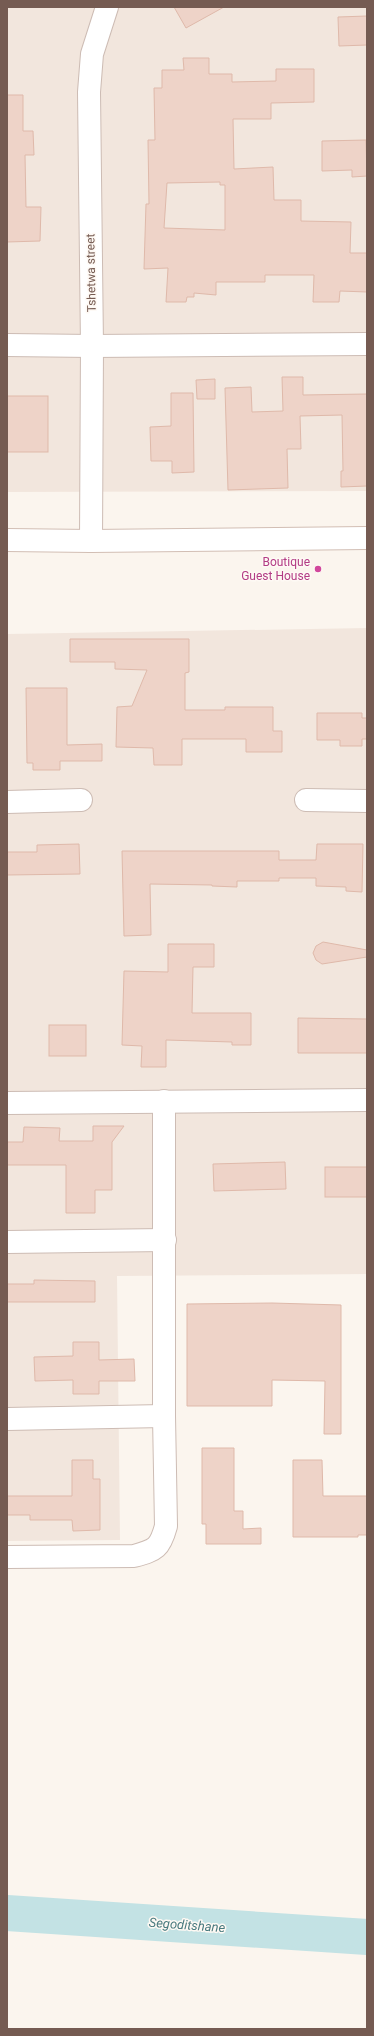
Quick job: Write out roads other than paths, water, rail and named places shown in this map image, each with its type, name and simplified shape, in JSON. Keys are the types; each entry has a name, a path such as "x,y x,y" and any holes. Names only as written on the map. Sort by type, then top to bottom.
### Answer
{"street":[{"name":"Tshetwa street","path":"91,541 92,346 88,92 92,54 107,7"},
{"path":"7,345 92,346 367,344"},
{"path":"7,540 91,541 367,538"},
{"path":"7,802 81,800"},
{"path":"306,800 367,801"},
{"path":"7,1103 367,1100"},
{"path":"7,1557 134,1556 153,1551 161,1542 166,1526 164,1416 164,1101"},
{"path":"7,1242 165,1240"},
{"path":"7,1419 164,1416"}],"waterway":[{"name":"Segoditshane","path":"7,1913 367,1937"}],"place":[{"name":"Boutique Guest House","path":"318,569"}]}
